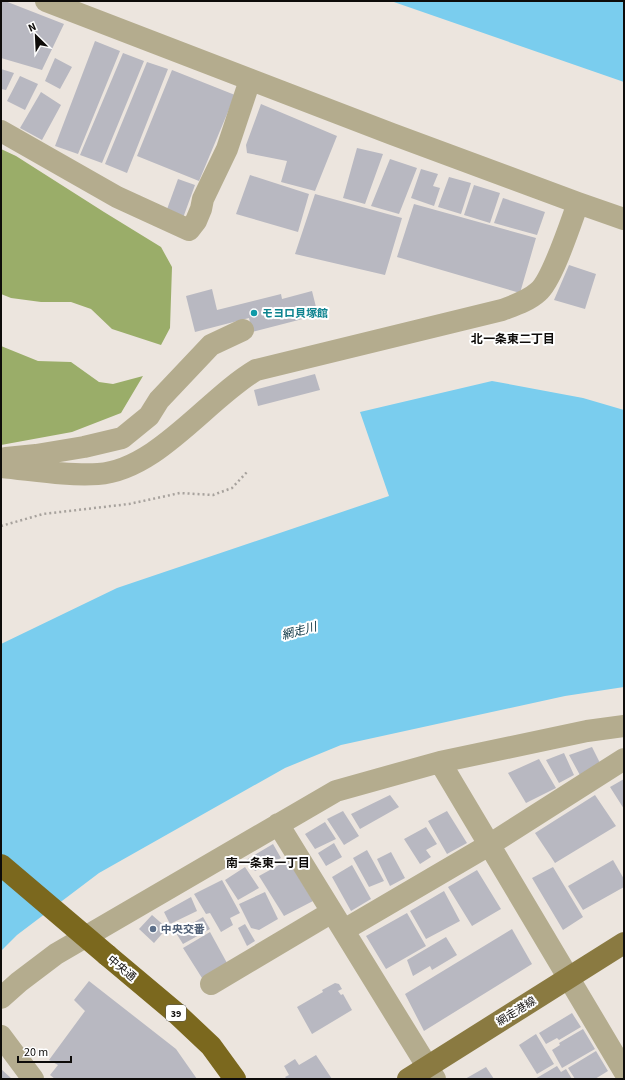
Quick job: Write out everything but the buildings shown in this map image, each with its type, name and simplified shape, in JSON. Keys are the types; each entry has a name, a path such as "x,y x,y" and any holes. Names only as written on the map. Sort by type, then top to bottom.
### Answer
{"highway":[{"name":"中央通","path":"1,866 176,1013 211,1046 235,1079"}],"main road":[{"name":"網走港線","path":"408,1079 431,1073 568,979 624,943"}],"street":[{"path":"46,1 250,80 624,219"},
{"path":"1,132 117,197 188,230 196,221 203,199 227,149 250,80"},
{"path":"1,467 63,473 99,474 121,469 141,460 172,438 240,380 256,370 495,312 514,306 540,291 551,273 578,203"},
{"path":"1,459 84,447 122,438 149,416 159,400 211,345 243,330"},
{"path":"1,998 19,982 56,954 336,791 440,762 587,731 624,726"},
{"path":"211,984 489,844 624,759"},
{"path":"440,762 624,1071"},
{"path":"278,824 431,1073"},
{"path":"1,1036 33,1079"}],"path":[{"path":"1,526 43,514 129,504 180,493 212,495 232,488 247,472"}],"green space":[{"path":"1,149 16,156 161,247 172,267 170,328 161,345 112,329 91,309 71,302 41,302 11,298 1,294"},
{"path":"1,346 38,361 71,362 99,382 113,384 143,376 121,413 72,432 1,445"}],"water":[{"path":"391,1 624,1 624,82"},
{"name":"網走川","path":"492,381 583,398 624,410 624,687 565,696 341,745 285,768 99,873 17,935 1,951 1,644 117,588 389,496 360,412"}],"place":[{"name":"モヨロ貝塚館","path":"254,313"},
{"name":"中央交番","path":"153,929"}],"district":[{"name":"北一条東二丁目","path":"513,339"},
{"name":"南一条東一丁目","path":"268,863"}]}
